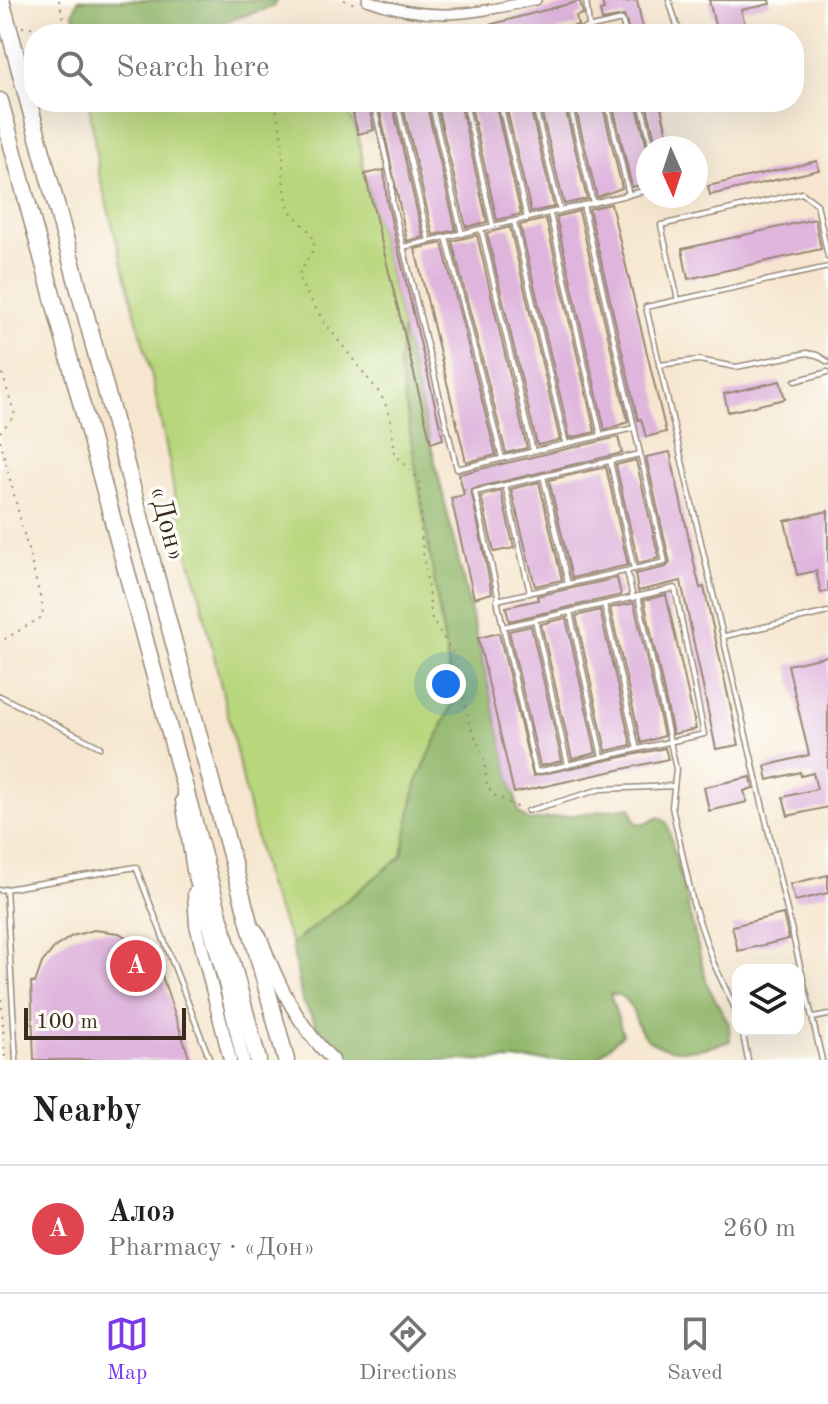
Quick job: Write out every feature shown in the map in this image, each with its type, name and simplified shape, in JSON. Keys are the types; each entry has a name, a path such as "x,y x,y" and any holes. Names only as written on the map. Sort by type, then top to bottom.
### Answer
{"highway":[{"name":"«Дон»","path":"1,0 16,30 24,61"},
{"name":"«Дон»","path":"0,101 258,1060"},
{"name":"«Дон»","path":"37,112 246,919 286,1060"}],"street":[{"path":"366,4 454,15 536,0"},
{"path":"180,773 193,870 196,925 230,1060"},
{"path":"193,870 243,1060"},
{"path":"246,919 260,936 285,996 319,1046 333,1060"}],"lane":[{"path":"586,0 589,24"},
{"path":"669,0 676,24"},
{"path":"603,24 622,20 623,24"},
{"path":"375,112 403,247 457,469 634,428"},
{"path":"399,112 429,241"},
{"path":"433,112 462,234"},
{"path":"467,112 493,226"},
{"path":"502,112 527,219"},
{"path":"536,112 560,211"},
{"path":"571,112 593,203"},
{"path":"609,112 629,195"},
{"path":"643,112 649,136"},
{"path":"403,247 636,193"},
{"path":"678,300 661,225 802,193 817,204 828,257"},
{"path":"499,600 665,562 583,205"},
{"path":"550,214 601,436"},
{"path":"514,222 566,444"},
{"path":"481,229 533,451"},
{"path":"446,237 502,458"},
{"path":"822,1060 646,307 828,267"},
{"path":"659,365 699,360 736,367 807,353 828,362"},
{"path":"795,381 828,372"},
{"path":"503,627 675,588 704,734 536,772 503,627 497,600 475,492 640,454"},
{"path":"610,461 634,569"},
{"path":"543,476 568,584"},
{"path":"505,485 530,593"},
{"path":"627,571 636,597 676,769 672,807 693,903 713,962 732,1002"},
{"path":"604,604 637,749"},
{"path":"570,612 602,757"},
{"path":"725,636 828,612"},
{"path":"535,620 568,765"},
{"path":"0,696 100,747"},
{"path":"528,811 601,789 674,786"},
{"path":"16,1060 3,889 136,867 210,1060"},
{"path":"813,1018 828,1015"},
{"path":"743,1036 748,1060"}],"path":[{"path":"59,0 65,24"},
{"path":"344,0 366,4"},
{"path":"16,30 24,30"},
{"path":"277,112 289,210 311,233 314,242 313,250 299,274 300,282 324,322 381,395 390,415 395,454 419,480 430,611 455,657 469,722 484,758 487,786 494,795 528,811"},
{"path":"0,366 15,415 0,432"},
{"path":"0,440 43,608 42,617 0,642"},
{"path":"457,469 462,489 475,492"},
{"path":"0,975 5,1060"}],"green space":[{"path":"78,0 277,0 273,7 216,24 78,24 73,14"},
{"path":"90,112 348,112 358,134 403,328 399,365 454,700 416,784 402,856 292,944 267,885 199,591 179,524 151,373 99,174"},
{"path":"403,328 519,813 529,821 631,807 636,823 645,824 659,817 667,823 707,984 729,1024 730,1041 687,1050 665,1048 641,1032 625,998 610,994 623,1034 595,1060 345,1060 332,1051 302,1000 292,944 402,856 416,784 454,700 399,365"}],"building":[{"path":"602,0 637,0 642,24 627,24 624,16 602,20 600,11 604,10"},
{"path":"709,0 769,0 770,4 741,10 745,24 715,24"},
{"path":"580,1 583,14 576,16 578,24 493,24"},
{"path":"352,112 370,112 374,130 358,134"},
{"path":"380,112 394,112 423,237 407,241"},
{"path":"404,112 428,112 456,230 433,235"},
{"path":"438,112 462,112 487,222 466,227"},
{"path":"472,112 497,112 521,214 497,220"},
{"path":"507,112 531,112 554,207 531,212"},
{"path":"541,112 566,112 587,199 564,204"},
{"path":"576,112 604,112 622,188 597,197"},
{"path":"614,112 638,112 644,136 636,136 636,186 632,187"},
{"path":"648,112 662,112 667,136 654,136"},
{"path":"817,161 819,170 710,195 708,186"},
{"path":"384,170 387,202 443,439 431,443 365,174"},
{"path":"611,204 666,432 646,437 641,419 638,420 589,209"},
{"path":"579,211 628,422 605,430 556,217"},
{"path":"546,219 595,432 570,438 520,225"},
{"path":"815,219 821,249 688,279 682,249"},
{"path":"510,227 560,440 537,445 487,233"},
{"path":"477,235 527,448 506,453 452,241"},
{"path":"442,243 496,455 466,462 415,249"},
{"path":"780,381 785,399 728,412 724,394"},
{"path":"618,437 622,453 471,489 492,593 474,598 451,498 464,495 459,474"},
{"path":"670,452 739,745 716,749 681,581 638,591 635,574 666,567 670,563 646,457"},
{"path":"636,460 659,558 638,563 616,465"},
{"path":"606,467 628,565 572,578 549,480"},
{"path":"539,482 562,580 535,586 511,489"},
{"path":"501,491 514,548 494,552 481,496"},
{"path":"828,511 828,591 821,593 816,571 797,575 785,521"},
{"path":"617,578 621,595 509,621 506,607 538,600 537,596"},
{"path":"666,595 696,729 673,734 644,600"},
{"path":"634,603 664,736 641,743 610,608"},
{"path":"600,610 631,745 606,751 576,616"},
{"path":"566,618 596,753 572,759 541,624"},
{"path":"531,626 562,761 540,766 509,631"},
{"path":"499,633 533,776 665,748 668,759 514,793 478,638"},
{"path":"828,656 828,807 788,816 783,797 817,789 813,773 801,776 800,772 768,780 765,766 809,755 788,665"},
{"path":"751,777 753,788 744,791 747,802 709,811 704,787"},
{"path":"828,875 828,893 795,901 790,884"},
{"path":"783,914 789,939 738,951 732,926"},
{"path":"94,930 119,933 139,945 152,960 158,974 161,973 190,1060 34,1060 31,982 35,983 42,963 54,948 72,936"}],"place":[{"name":"Алоэ","path":"136,966"}]}
